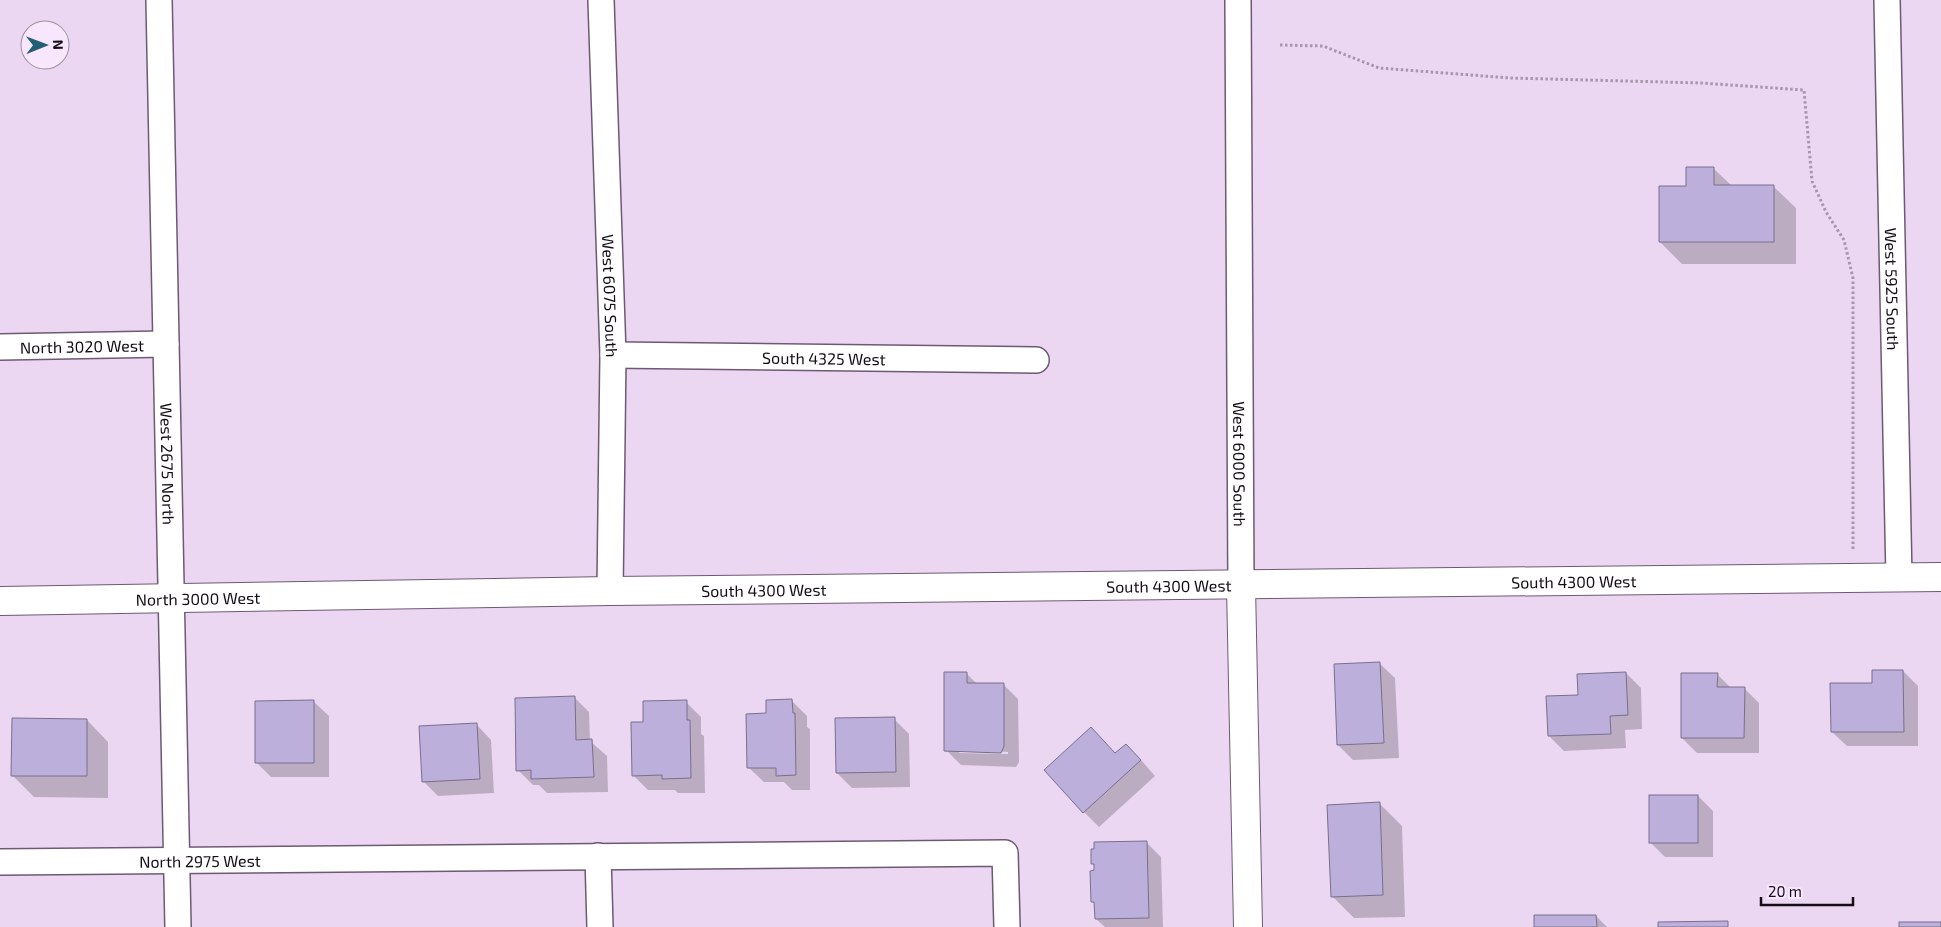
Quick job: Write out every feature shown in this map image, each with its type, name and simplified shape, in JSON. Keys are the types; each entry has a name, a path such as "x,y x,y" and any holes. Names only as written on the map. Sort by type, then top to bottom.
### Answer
{"main road":[{"name":"South 4300 West","path":"396,596 1941,577"},
{"name":"West 6000 South","path":"1242,586 1248,927"},
{"name":"North 3000 West","path":"0,601 396,596"}],"street":[{"name":"West 2675 North","path":"159,0 178,927"},
{"name":"West 6075 South","path":"601,0 613,355 610,592"},
{"name":"West 6000 South","path":"1238,0 1242,586"},
{"name":"West 5925 South","path":"1887,0 1899,578"},
{"name":"North 3020 West","path":"0,347 166,344"},
{"name":"South 4325 West","path":"613,355 1036,360"},
{"name":"North 2975 West","path":"0,862 1005,853 1007,927"},
{"path":"598,856 600,927"}],"path":[{"path":"1280,45 1323,46 1379,68 1510,78 1701,83 1804,90 1812,181 1826,212 1844,240 1853,278 1852,578"}],"building":[{"path":"1686,167 1714,167 1714,185 1774,185 1774,242 1659,242 1659,186 1686,186"},
{"path":"1380,662 1384,743 1337,745 1334,664"},
{"path":"1872,670 1903,670 1904,732 1831,732 1830,683 1872,683"},
{"path":"944,672 967,672 967,683 1004,683 1004,746 1001,753 944,751"},
{"path":"1626,672 1628,715 1610,716 1611,734 1548,736 1546,696 1578,695 1577,674"},
{"path":"1681,673 1718,673 1717,687 1745,687 1744,738 1681,738"},
{"path":"575,696 576,740 592,739 594,777 531,779 531,770 516,771 515,698"},
{"path":"792,699 793,713 795,713 796,775 776,776 776,768 747,768 746,714 766,713 766,700"},
{"path":"314,700 314,763 255,763 255,701"},
{"path":"687,700 687,720 690,720 691,778 662,779 662,775 632,776 631,722 643,722 643,701"},
{"path":"895,717 896,772 836,773 835,718"},
{"path":"12,718 87,719 87,776 11,776"},
{"path":"477,723 480,779 422,782 419,726"},
{"path":"1091,727 1115,753 1126,744 1141,760 1083,813 1044,770"},
{"path":"1649,795 1698,795 1698,843 1649,843"},
{"path":"1380,802 1383,895 1331,897 1327,805"},
{"path":"1147,841 1149,918 1095,919 1094,902 1091,902 1090,871 1094,870 1094,864 1091,864 1091,849 1094,849 1094,842"},
{"path":"1534,915 1596,915 1597,927 1534,927"},
{"path":"1728,921 1728,927 1658,927 1658,922"},
{"path":"1899,922 1941,922 1941,927 1899,927"}]}
